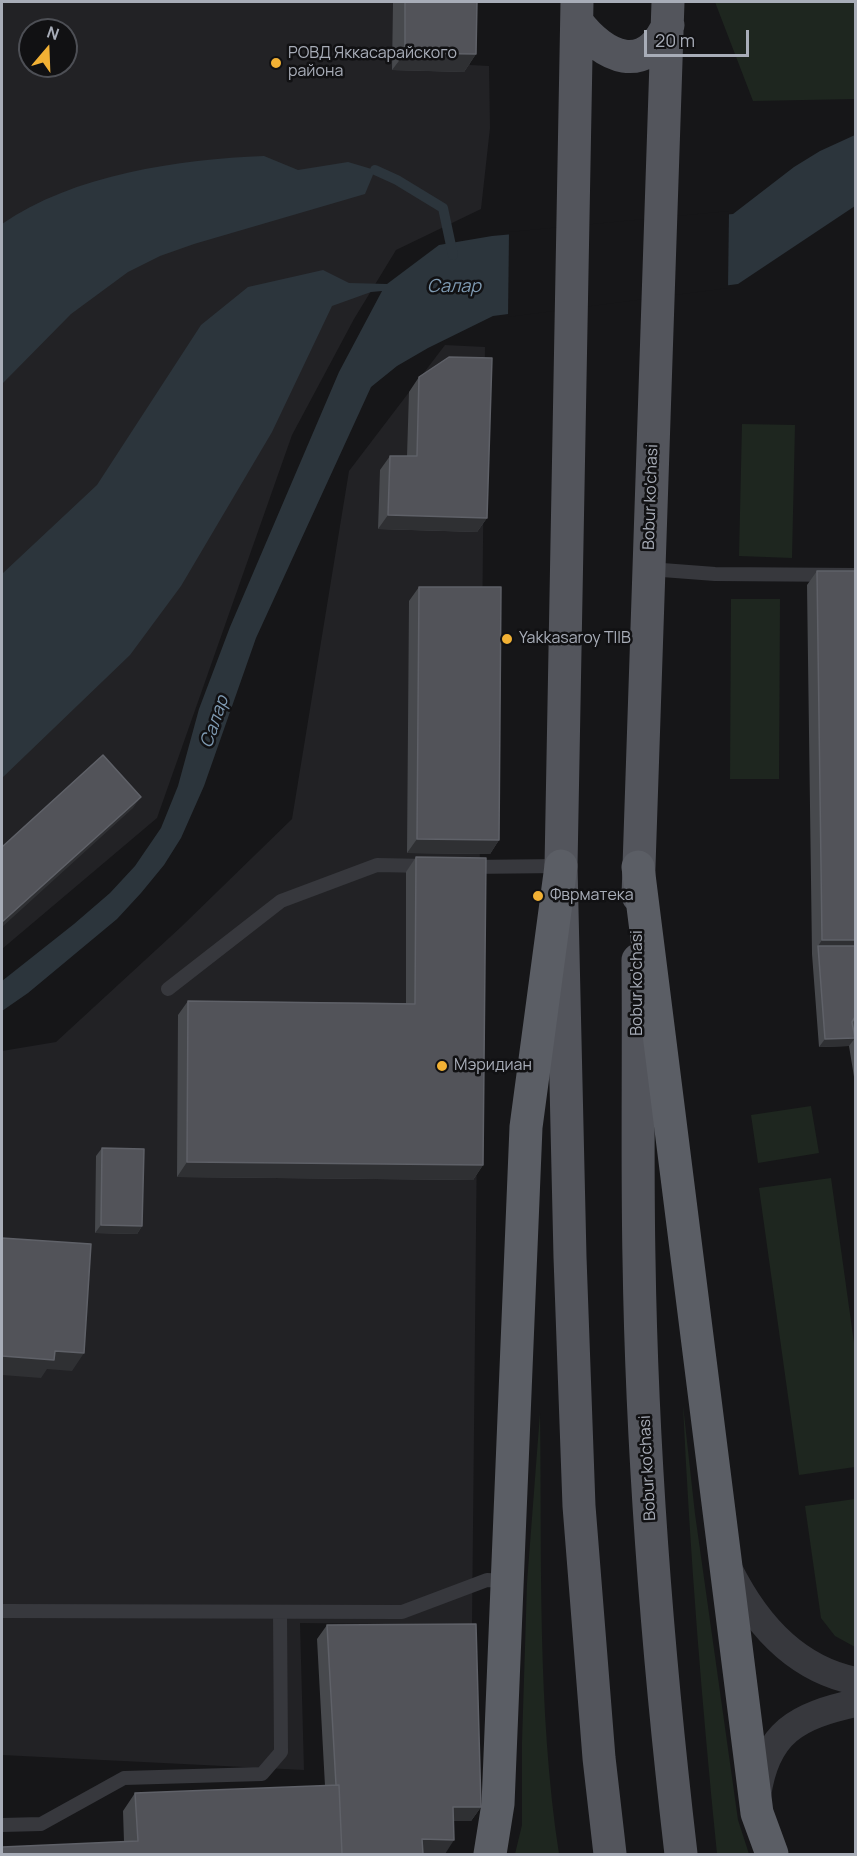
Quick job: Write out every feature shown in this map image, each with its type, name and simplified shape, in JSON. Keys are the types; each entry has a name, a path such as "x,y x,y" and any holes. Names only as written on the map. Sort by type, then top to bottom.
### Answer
{"highway":[{"path":"490,1854 498,1804 526,1127 561,866"},
{"path":"638,867 757,1813 772,1854"}],"main road":[{"path":"577,12 597,44 609,53 624,57 639,55 651,48 662,37 668,13"},
{"path":"577,12 561,866 570,1257 579,1506 596,1724 610,1854"},
{"name":"Bobur ko'chasi","path":"668,13 638,867 639,1260 649,1507 658,1631 681,1854"}],"street":[{"path":"724,1560 746,1600 776,1639 818,1668 832,1675 855,1681"},
{"path":"757,1813 759,1782 768,1755 786,1731 812,1715 855,1702"}],"lane":[{"path":"649,569 715,573 855,575"},
{"path":"168,989 281,901 377,865 503,868 561,866"},
{"path":"2,1611 402,1612 487,1580 507,1581"},
{"path":"2,1825 41,1824 124,1778 262,1774 281,1752 280,1613"}],"shaded area":[{"path":"2,2 471,2 470,65 489,66 490,128 481,209 396,250 354,319 292,435 157,818 2,949"},
{"path":"715,2 855,2 855,99 753,101"},
{"path":"445,345 485,347 472,1625 300,1623 304,1770 2,1755 2,1051 56,1042 181,927 292,819 349,471"},
{"path":"742,424 795,425 792,558 739,556"},
{"path":"731,599 780,599 779,779 730,779"},
{"path":"811,1106 819,1153 758,1163 751,1115"},
{"path":"831,1178 855,1350 855,1467 799,1475 759,1188"},
{"path":"683,1405 695,1514 738,1820 749,1854 717,1854 697,1630"},
{"path":"540,1413 544,1690 547,1745 559,1854 515,1854 522,1825 527,1583"},
{"path":"856,1499 855,1647 835,1636 821,1618 805,1506"}],"water":[{"name":"Салар","path":"855,135 855,206 738,284 493,316 397,366 371,387 256,638 204,786 181,838 164,865 117,919 28,993 2,1011 2,981 110,893 135,866 161,828 178,786 199,709 230,627 339,372 382,291 371,292 332,306 272,432 181,586 130,655 2,778 2,574 97,485 201,325 248,287 323,270 349,283 387,284 439,245 492,236 733,214 794,167 820,151"},
{"path":"264,156 298,170 348,162 375,170 365,194 194,244 160,256 128,272 71,314 2,384 2,224 30,207 61,193 128,173 197,161"}],"pier":[{"path":"729,211 728,288 508,317 509,232"}],"building":[{"path":"405,2 477,2 476,54 405,53"},
{"path":"449,357 492,358 487,518 388,515 390,456 417,456 419,377"},
{"path":"817,571 855,571 855,940 822,940"},
{"path":"419,587 501,587 499,840 417,839"},
{"path":"103,755 141,797 2,922 2,847"},
{"path":"416,857 486,858 483,1165 187,1162 188,1001 415,1004"},
{"path":"818,946 855,946 855,1017 852,1022 855,1038 825,1039"},
{"path":"102,1148 144,1149 142,1226 101,1225"},
{"path":"2,1238 91,1244 84,1353 55,1351 54,1360 2,1356"},
{"path":"476,1624 481,1807 453,1807 454,1840 422,1839 423,1854 342,1854 327,1625"},
{"path":"339,1785 342,1854 2,1854 2,1847 138,1841 135,1793"}],"waterway":[{"path":"375,170 397,180 443,208 453,255"}],"place":[{"name":"РОВД Яккасарайского района","path":"276,63"},
{"name":"Yakkasaroy TIIB","path":"507,639"},
{"name":"Фврматека","path":"538,896"},
{"name":"Мэридиан","path":"442,1066"}]}
